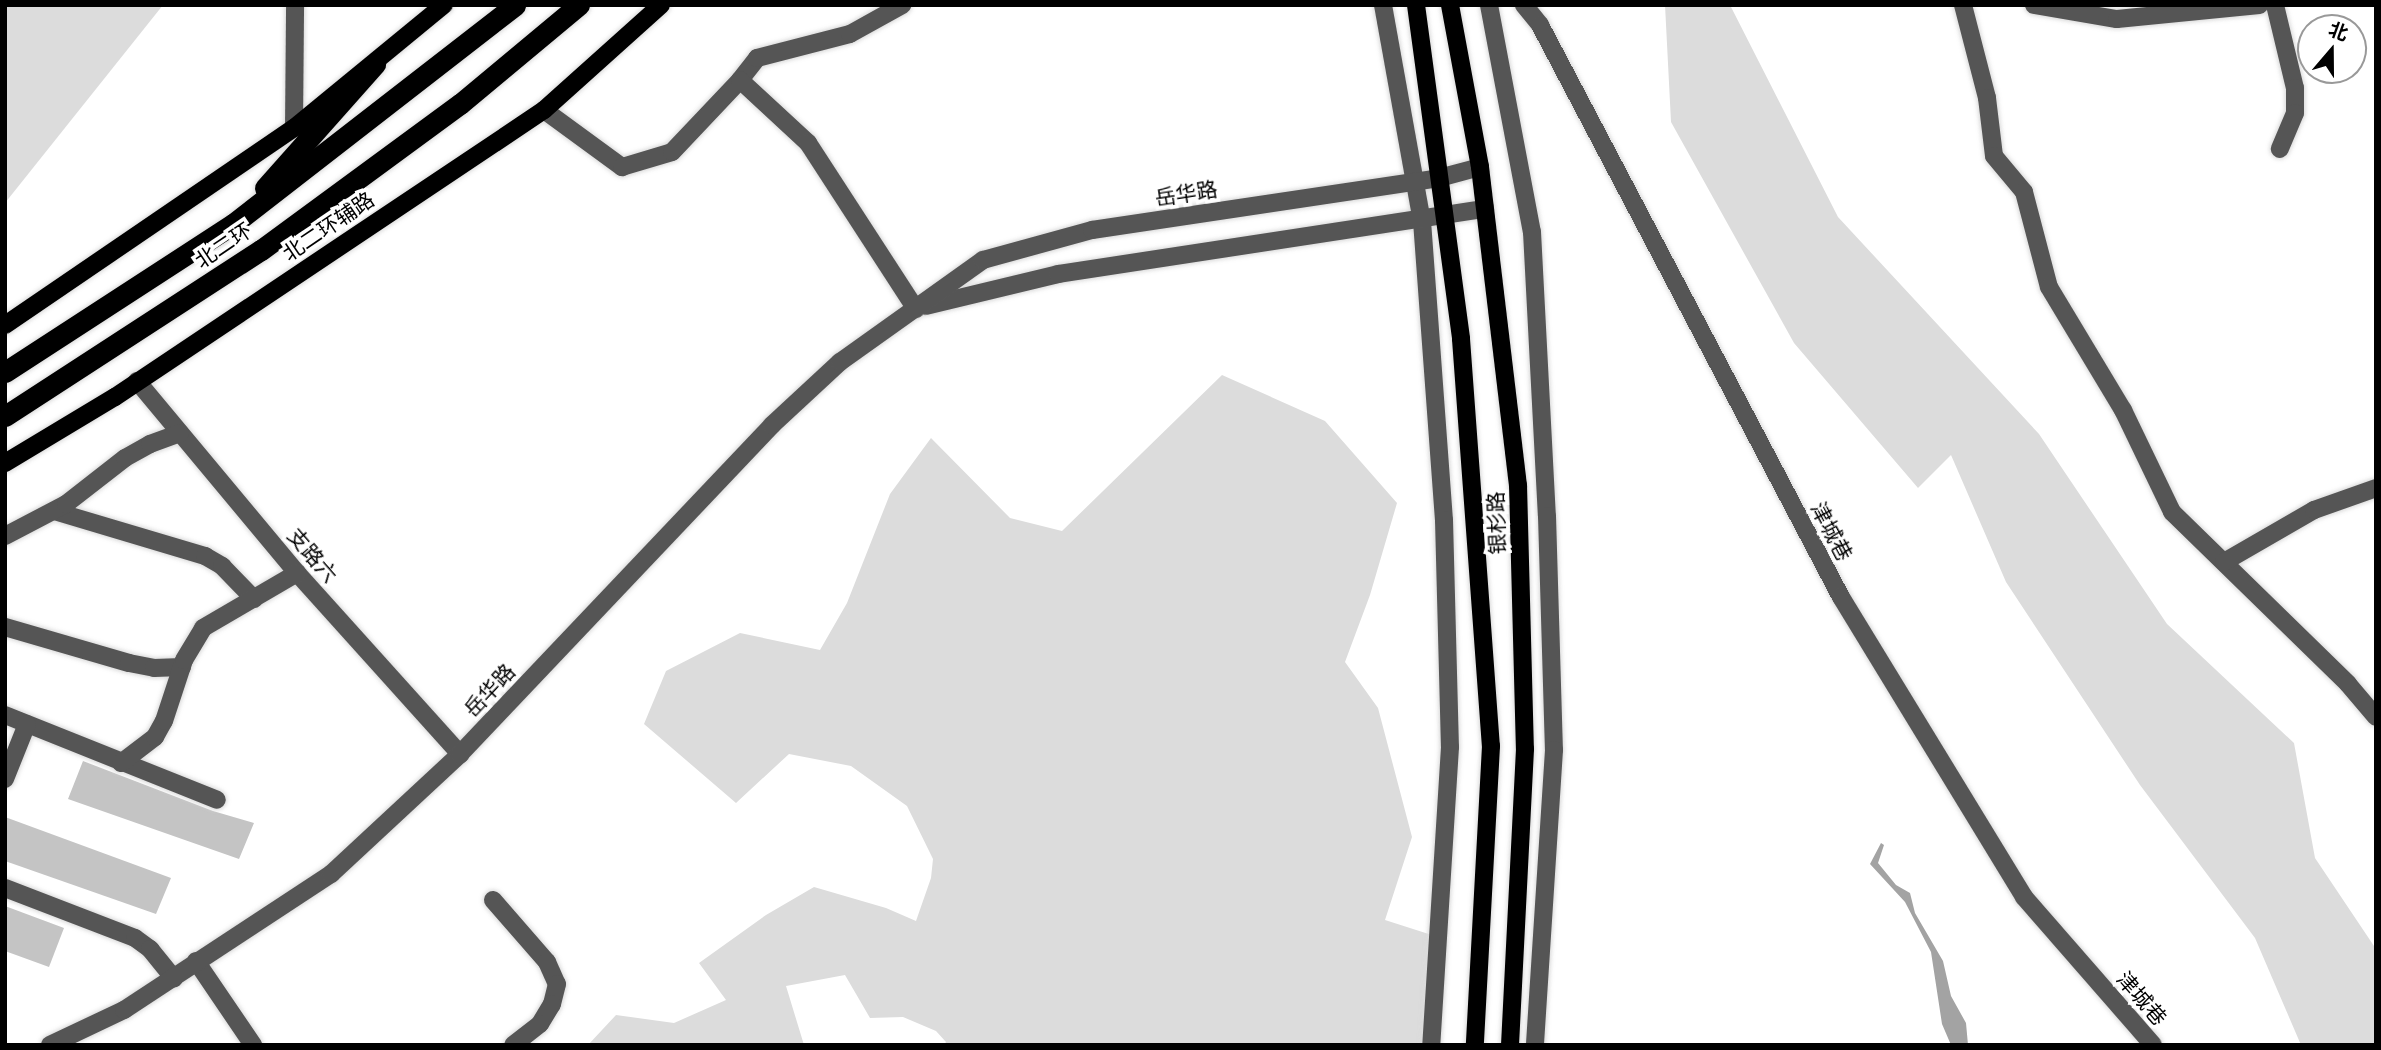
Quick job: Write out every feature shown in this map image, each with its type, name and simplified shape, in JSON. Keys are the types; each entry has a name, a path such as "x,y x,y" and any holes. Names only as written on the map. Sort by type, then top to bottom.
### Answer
{"highway":[{"name":"北二环","path":"5,372 233,224 434,72 516,5"},
{"name":"北二环","path":"5,416 261,250 460,104 579,5"},
{"path":"233,224 375,64"}],"main road":[{"path":"5,325 294,128 444,5"},
{"name":"北二环辅路","path":"5,463 137,381 544,110 661,5"},
{"name":"银杉路","path":"1416,5 1461,339 1491,746 1475,1045"},
{"name":"银杉路","path":"1450,5 1480,167 1518,485 1525,749 1510,1045"}],"street":[{"path":"294,128 295,5"},
{"path":"544,110 622,167 671,152 740,80 757,58 850,34 902,5"},
{"path":"1383,5 1396,64 1422,221 1444,520 1450,747 1431,1045"},
{"path":"1489,5 1532,232 1547,516 1553,750 1535,1045"},
{"name":"津城巷","path":"1524,5 1546,37 1841,597 2024,897 2153,1045"},
{"path":"1963,5 1987,98 1994,156 2024,192 2049,287 2123,410 2172,512 2348,684 2376,717"},
{"path":"2034,5 2117,19 2259,5"},
{"path":"2275,5 2295,88 2295,113 2280,149"},
{"path":"740,80 808,143 916,309"},
{"name":"岳华路","path":"50,1045 124,1010 331,874 460,754 772,425 840,362 983,260 1092,230 1439,178 1480,167"},
{"name":"岳华路","path":"916,309 1058,274 1422,221 1485,209"},
{"name":"支路六","path":"137,381 297,573 460,754"},
{"path":"5,536 54,511 97,483 125,458 150,444 180,433"},
{"path":"2224,562 2314,510 2376,488"},
{"path":"54,511 205,556 222,566 254,599"},
{"path":"121,763 155,737 164,721 192,642 203,628 297,573"},
{"path":"5,627 130,663 154,668 182,667"},
{"path":"5,715 217,800"},
{"path":"5,779 27,724"},
{"path":"5,888 135,938 150,949 174,979"},
{"path":"493,900 547,962 557,984 552,1004 540,1024 513,1045"},
{"path":"196,961 253,1045"}],"shaded area":[{"path":"5,5 163,5 5,203"},
{"path":"1665,5 1730,5 1838,217 2039,434 2167,624 2294,743 2315,858 2376,949 2376,1045 2301,1045 2255,938 2140,785 2006,582 1951,455 1918,488 1794,343 1671,122"},
{"path":"1222,375 1325,421 1397,503 1370,595 1345,662 1378,708 1412,837 1385,920 1438,937 1422,1045 944,1045 946,1042 936,1031 903,1017 870,1018 845,975 786,986 804,1045 588,1045 616,1015 674,1023 726,1000 699,963 766,915 814,887 886,908 916,921 931,878 933,859 907,806 851,766 789,754 736,803 644,724 666,671 740,633 820,650 847,603 890,494 931,438 1010,518 1062,531"},
{"path":"1881,843 1884,845 1878,863 1896,885 1910,893 1915,913 1943,961 1951,996 1966,1023 1968,1045 1951,1045 1942,1024 1931,952 1905,902 1870,864"}],"building":[{"path":"83,761 213,811 254,823 239,859 68,799"},
{"path":"5,817 171,878 156,914 5,861"},
{"path":"5,906 64,928 49,967 5,951"}]}
